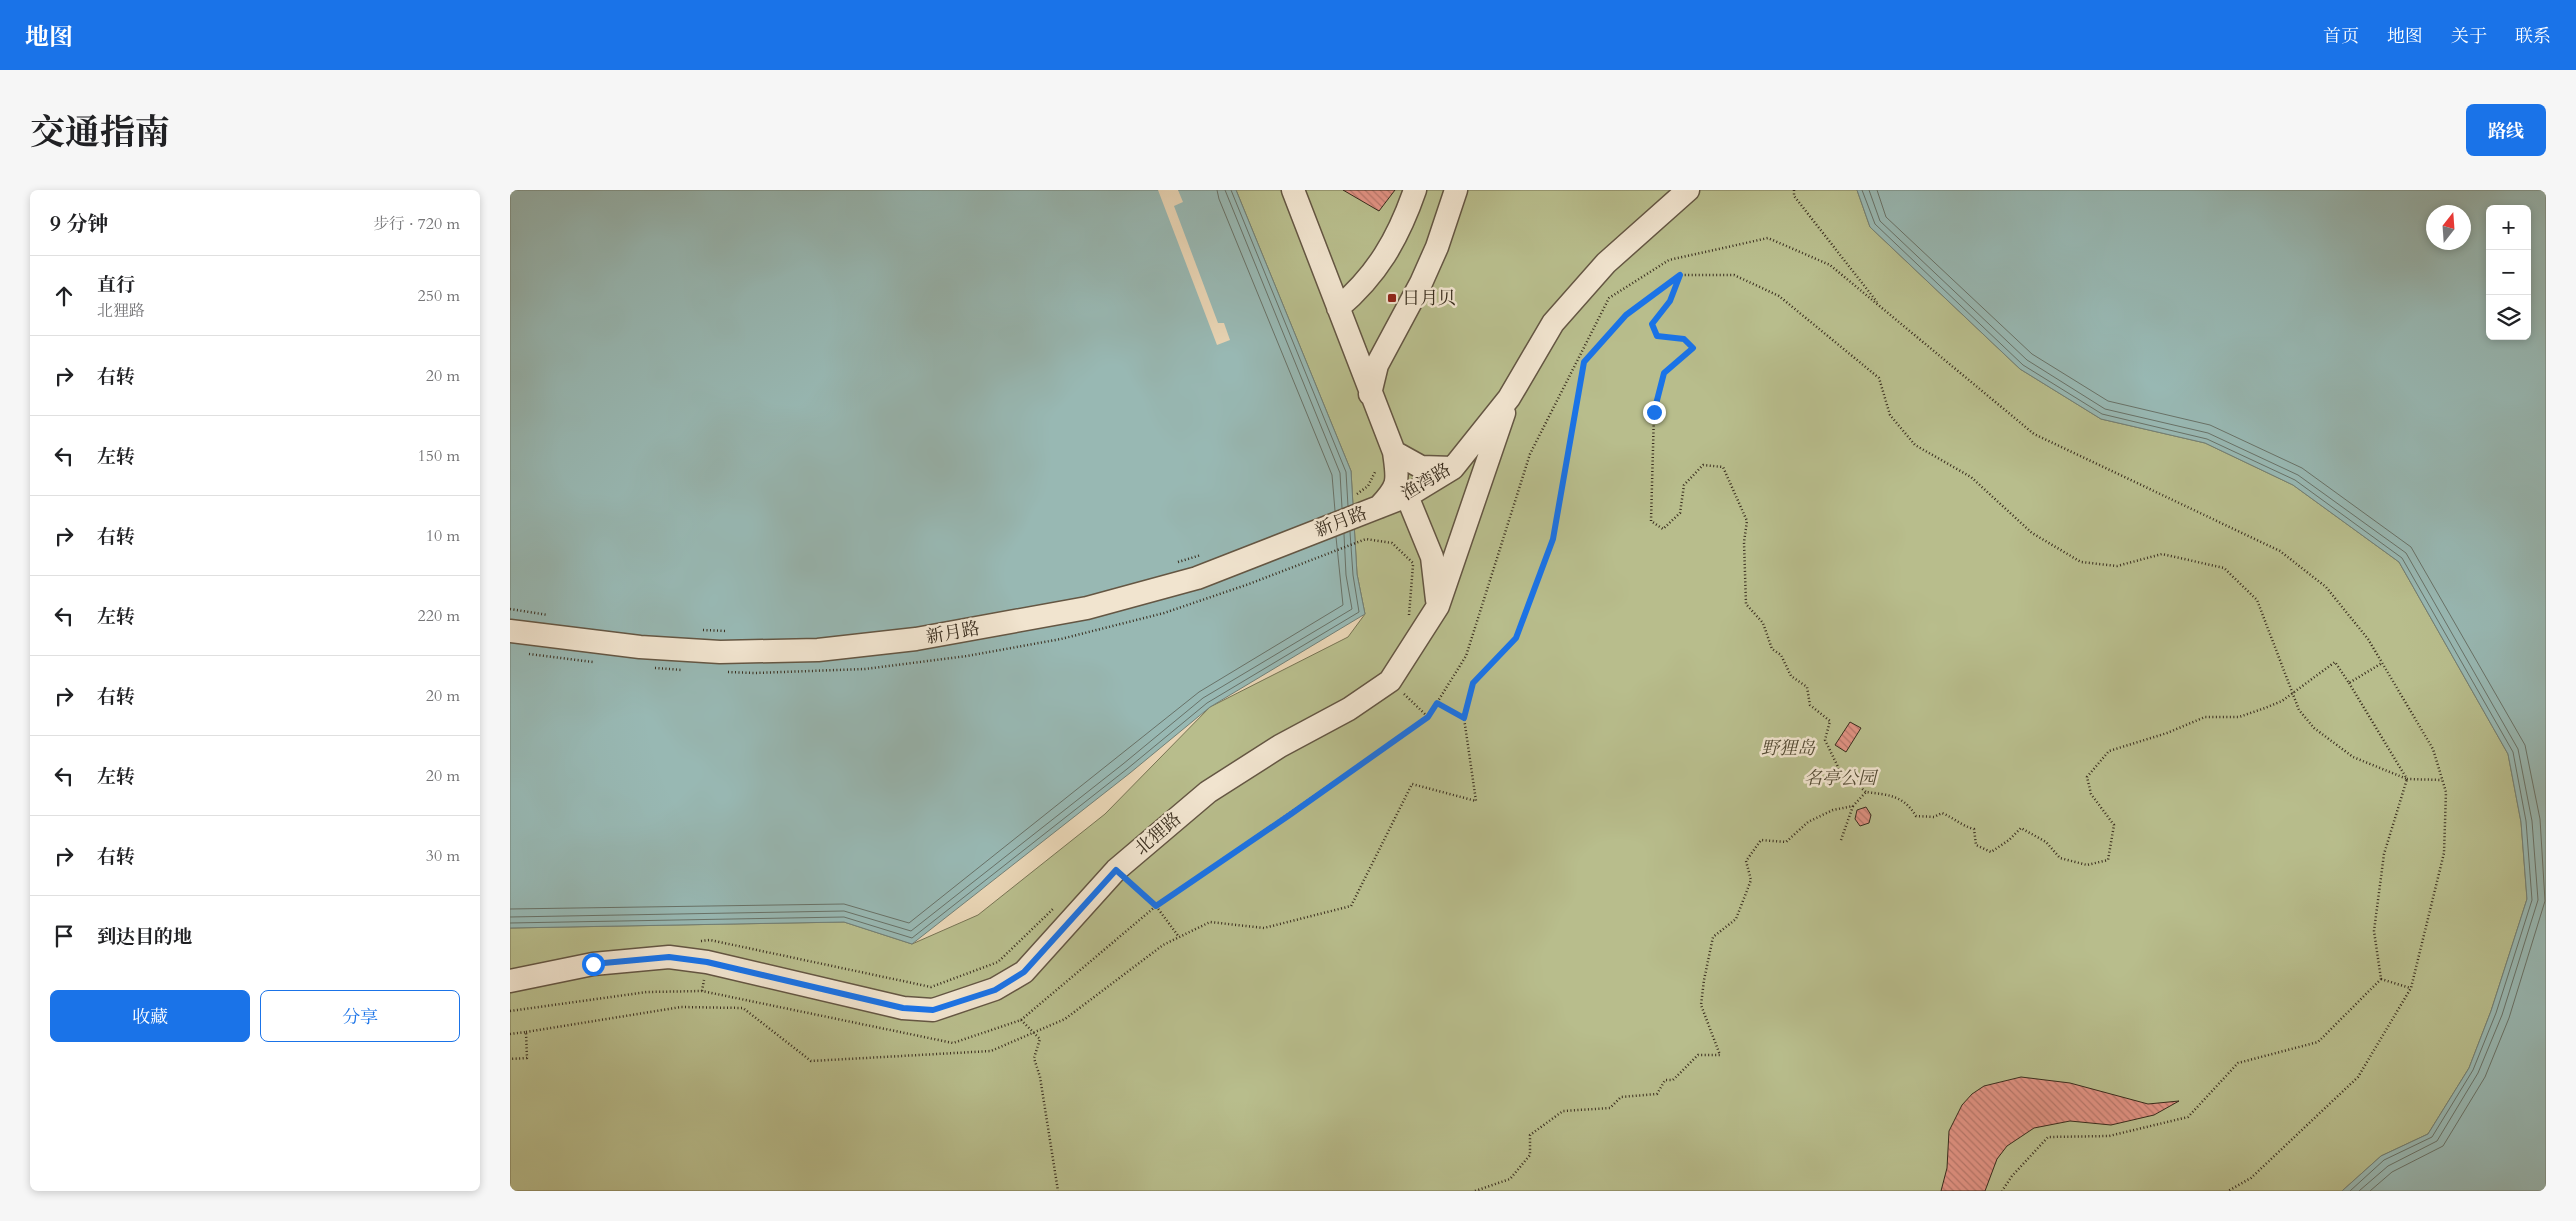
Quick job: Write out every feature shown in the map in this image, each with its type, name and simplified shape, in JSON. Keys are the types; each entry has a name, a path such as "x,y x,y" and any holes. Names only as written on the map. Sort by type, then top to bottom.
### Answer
{"street":[{"name":"渔湾路","path":"1293,190 1370,394 1385,458 1397,474 1395,491 1378,507"},
{"path":"1338,308 1361,288 1380,263 1409,206 1414,190"},
{"path":"1370,394 1377,365 1421,283 1437,247 1456,190"},
{"name":"渔湾路","path":"1378,507 1408,496 1453,468 1509,398 1553,323 1664,201 1688,190"},
{"name":"北狸路","path":"510,982 593,964 669,957 716,964 903,1008 933,1010 995,990 1024,972 1116,870 1208,792 1280,746 1349,709 1390,681 1438,606 1509,398"},
{"path":"1385,458 1420,467 1453,468"},
{"path":"1408,496 1432,557 1438,606"},
{"name":"新月路","path":"510,631 640,647 720,652 818,650 916,639 1087,608 1197,578 1378,507"}],"path":[{"path":"1794,190 1794,196 1880,306"},
{"path":"510,1011 648,992 702,991 953,1043 1022,1020 1156,906 1428,717 1466,656 1530,454 1609,298 1669,260 1768,238 1830,264 2034,434 2280,551 2326,587 2368,639 2433,749 2446,792 2444,853 2411,988 2358,1077 2251,1178 2228,1191"},
{"path":"1680,275 1670,301 1652,324 1657,336 1684,339 1693,348 1664,373 1654,412 1651,521 1663,529 1680,514 1684,485 1703,464 1723,467 1748,521 1744,542 1746,604 1763,623 1772,649 1781,655 1792,676 1807,687 1810,705 1830,721 1825,740 1839,769 1866,792 1892,796 1908,803 1916,816 1934,817 1942,813 1957,819 1964,826 1974,829 1976,845 1991,852 2009,840 2021,828 2046,842 2060,858 2087,865 2108,860 2114,825 2092,794 2087,777 2109,751 2167,733 2205,717 2239,717 2265,708 2282,701 2335,662 2407,779 2384,854 2374,931 2381,979"},
{"path":"510,1034 681,1007 743,1008 811,1061 991,1051 1065,1019 1163,945 1210,922 1264,928 1351,906 1412,784 1476,801 1464,718 1473,683 1516,638 1553,539 1584,362 1626,315 1680,275 1734,275 1779,296 1879,378 1890,415 1915,445 1970,477 2032,533 2081,562 2118,566 2162,554 2224,568 2257,600 2299,710 2314,728 2353,758 2407,779 2442,780"},
{"path":"1355,496 1373,479 1385,458"},
{"path":"1170,565 1208,552"},
{"path":"1405,623 1409,615 1413,563 1410,554"},
{"path":"510,609 550,615"},
{"path":"696,630 735,631"},
{"path":"2349,683 2382,663"},
{"path":"1437,703 1464,718"},
{"path":"1841,840 1853,806 1866,792"},
{"path":"1475,1191 1510,1179 1530,1155 1530,1135 1563,1111 1610,1108 1621,1097 1657,1094 1664,1080 1673,1080 1698,1055 1720,1054 1701,1006 1704,980 1713,938 1736,919 1750,880 1746,861 1762,840 1786,842 1808,822 1833,810 1853,806"},
{"path":"1116,870 1156,906 1179,937"},
{"path":"700,941 710,940 931,987 998,962 1055,907"},
{"path":"2381,979 2411,988"},
{"path":"2002,1191 2012,1176 2048,1137 2109,1136 2188,1117 2238,1063 2318,1042 2381,979"},
{"path":"1022,1020 1040,1039 1034,1058 1040,1077 1058,1191"},
{"path":"510,1060 527,1058 526,1032"}],"green space":[{"name":"野狸岛","path":"1236,190 1857,190 1870,227 2020,369 2101,419 2205,443 2293,485 2399,562 2508,754 2521,822 2527,899 2491,1011 2469,1068 2428,1134 2381,1156 2342,1191 510,1191 510,928 844,922 912,944 978,915 1105,814 1210,707 1348,637 1365,614 1357,574 1351,471"}],"water":[{"path":"510,190 1236,190 1351,471 1357,574 1365,614 1210,707 1130,773 912,944 844,922 510,928"},
{"path":"1857,190 2546,190 2546,1191 2342,1191 2381,1156 2428,1134 2469,1068 2491,1011 2527,899 2521,822 2508,754 2399,562 2293,485 2205,443 2101,419 2020,369 1870,227"}],"pier":[{"path":"1158,190 1178,190 1183,202 1174,206 1218,323 1224,323 1230,340 1217,345"}],"building":[{"path":"1343,190 1395,190 1379,211"},
{"path":"1850,722 1861,728 1846,752 1835,745"},
{"path":"1866,807 1871,815 1869,823 1860,826 1855,819 1857,810"},
{"path":"2021,1077 2070,1083 2148,1104 2179,1101 2154,1115 2111,1125 2070,1121 2034,1128 2007,1146 1997,1159 1985,1191 1941,1191 1947,1168 1949,1131 1962,1105 1972,1094 1984,1086"}],"place":[{"name":"日月贝","path":"1392,298"}],"route":[{"path":"593,964 669,957 707,962 903,1008 933,1010 995,990 1024,972 1116,870 1156,906 1428,717 1437,703 1464,718 1473,683 1516,638 1553,539 1584,362 1626,315 1680,275 1670,301 1652,324 1657,336 1684,339 1693,348 1664,373 1654,412"}],"park label":[{"name":"名亭公园","path":"1840,778"}]}
